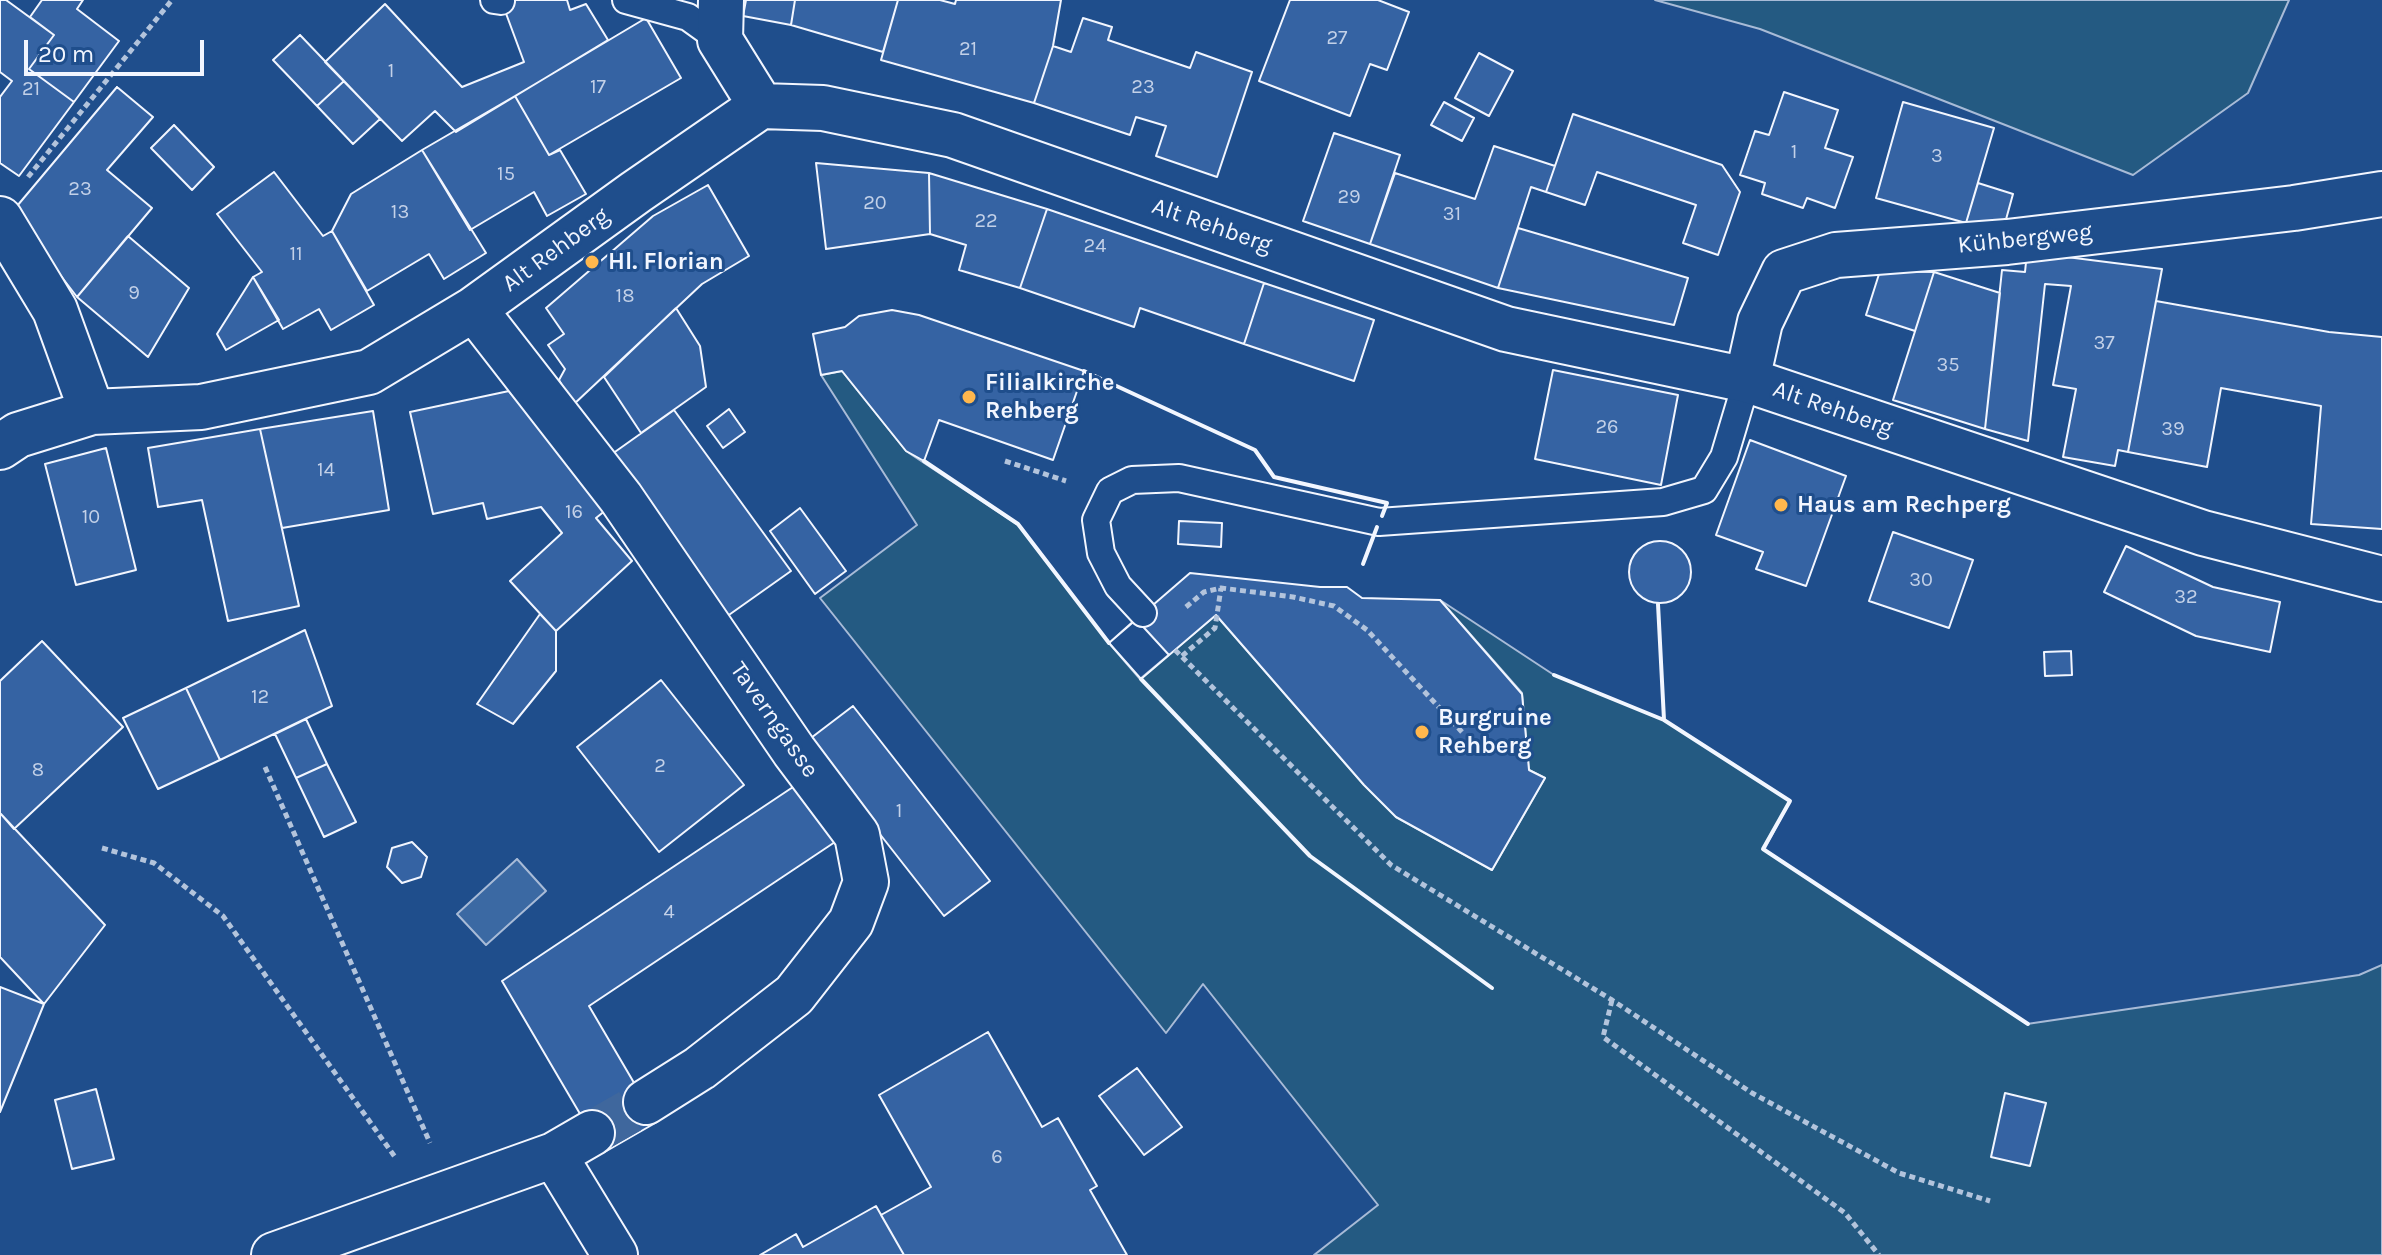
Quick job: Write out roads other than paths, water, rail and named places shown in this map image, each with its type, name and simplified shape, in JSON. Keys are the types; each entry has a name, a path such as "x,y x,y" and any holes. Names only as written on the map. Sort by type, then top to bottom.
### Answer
{"street":[{"path":"721,20 761,106"},
{"name":"Alt Rehberg","path":"0,447 18,435 92,412 201,407 369,372 474,309 761,106 823,108 953,135 1506,329 1747,380 2203,533 2382,579"},
{"name":"Kühbergweg","path":"1747,380 1760,322 1784,272 1836,255 2007,242 2294,208 2382,194"},
{"path":"10,203 55,310 92,412"},
{"name":"Taverngasse","path":"474,309 621,498 794,751 857,835 866,882 851,922 794,995 700,1068 646,1102"},
{"path":"274,1255 554,1155 592,1133"},
{"path":"554,1155 615,1255"}],"lane":[{"path":"494,0 501,1"},
{"path":"626,0 688,17 721,20"},
{"path":"1143,613 1118,586 1101,553 1096,520 1110,491 1132,480 1179,478 1379,522 1663,502 1704,490 1724,457 1747,380"}],"tunnel":[{"path":"592,1133 646,1102"}],"place":[{"name":"Hl. Florian","path":"592,262"},
{"name":"Filialkirche Rehberg","path":"969,397"},
{"name":"Haus am Rechperg","path":"1781,505"},
{"name":"Burgruine Rehberg","path":"1422,732"}]}
